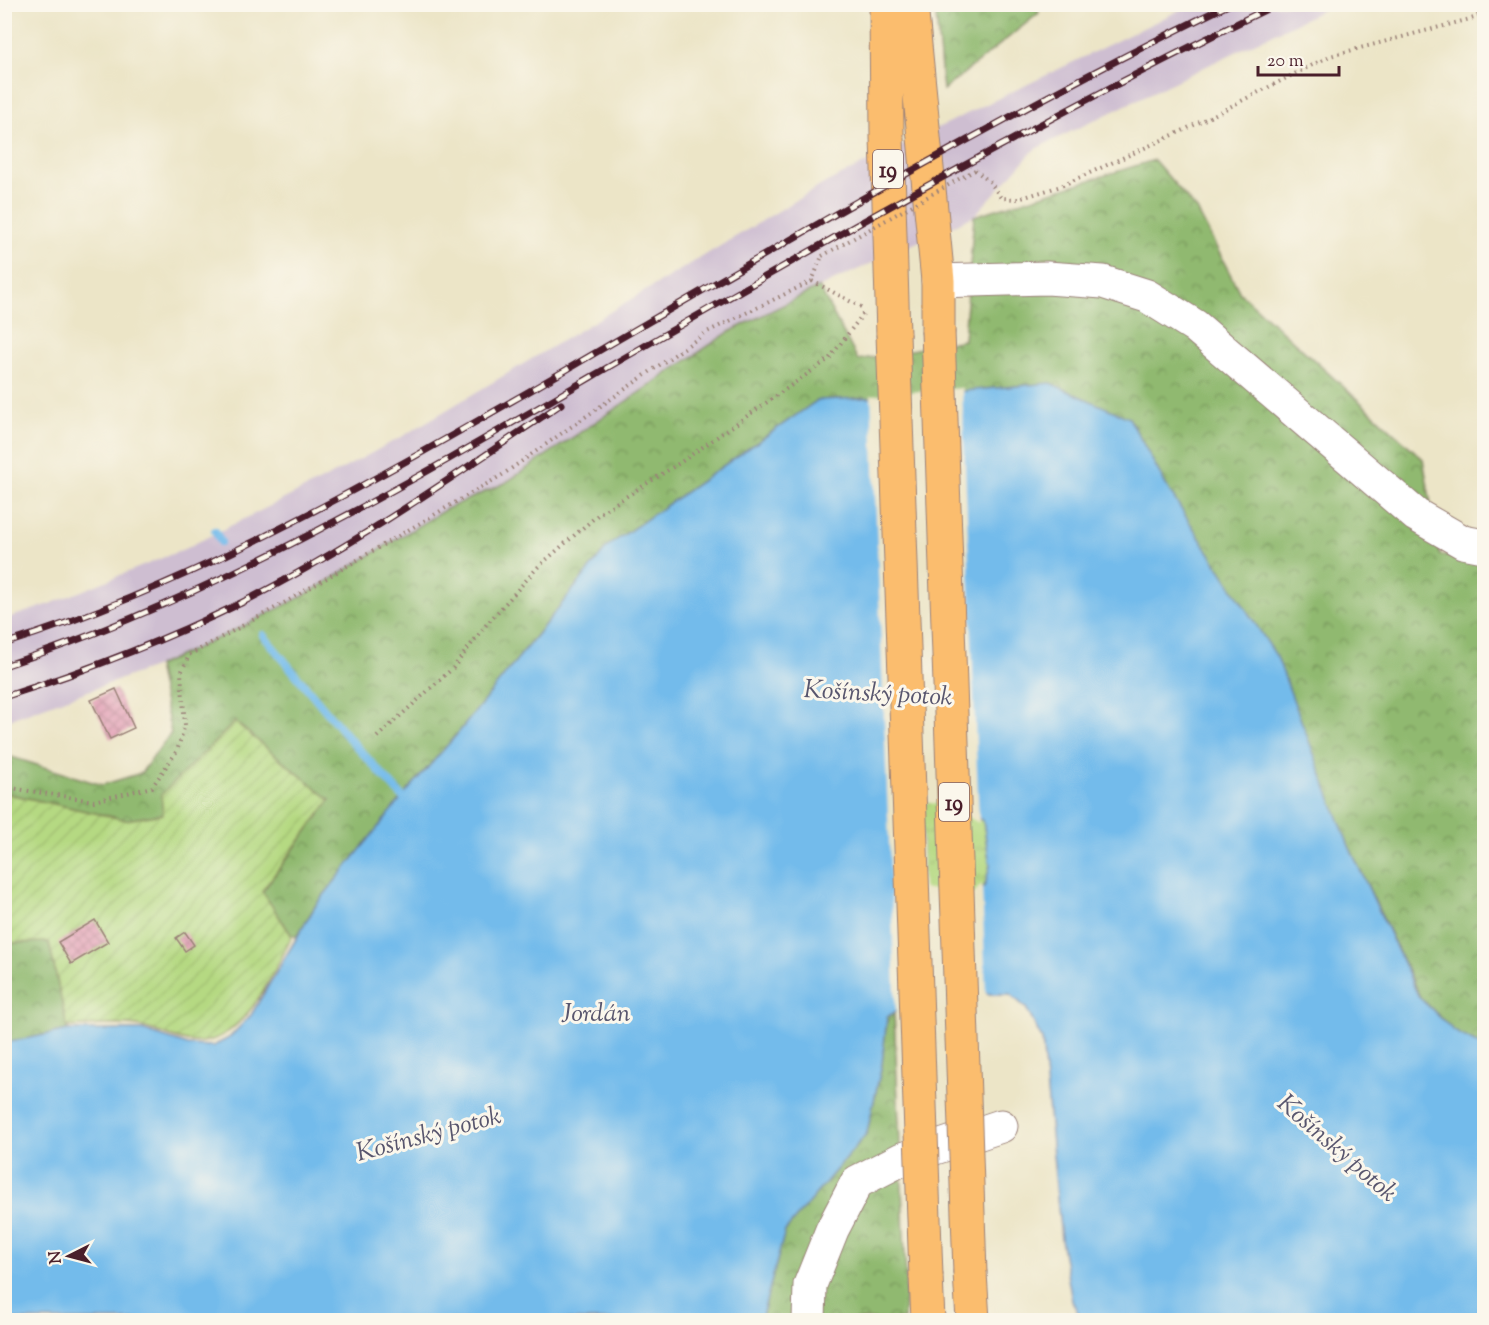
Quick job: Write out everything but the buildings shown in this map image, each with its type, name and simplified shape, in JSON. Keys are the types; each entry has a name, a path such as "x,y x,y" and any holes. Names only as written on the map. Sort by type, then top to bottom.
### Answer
{"main road":[{"name":"19","path":"886,4 887,137 893,334 928,1320"},
{"name":"19","path":"911,4 938,281 973,1320"}],"lane":[{"path":"938,281 1047,278 1103,282 1147,296 1195,326 1416,515 1463,542 1485,546"},
{"path":"809,1320 810,1285 832,1230 857,1182 902,1159 1001,1126"}],"path":[{"path":"4,787 94,801 152,786 177,751 185,725 180,674 189,655 284,603 502,475 707,332 812,281 822,256 975,170 990,182 1001,198 1018,199 1061,186 1184,130 1330,56 1474,18 1485,11"},
{"path":"812,281 847,300"},
{"path":"377,737 453,668 486,625 538,567 591,520 750,416 829,359 866,309"}],"shaded area":[{"path":"1190,5 1333,5 1035,149 974,216 729,332 505,483 446,509 305,595 157,666 5,721 5,619 50,604 184,549 324,479 403,436 827,182"}],"green space":[{"path":"935,5 1036,5 1039,13 943,90"},
{"path":"1154,160 1197,210 1240,293 1423,459 1440,555 1484,562 1484,1047 1454,1031 1420,997 1349,846 1170,492 1129,418 908,396 818,400 608,546 316,905 297,936 292,936 262,892 330,800 235,722 162,795 163,814 126,820 5,793 5,755 102,785 141,773 171,733 157,666 305,595 446,509 505,483 729,332 819,287 858,360 964,340 974,216"},
{"path":"235,722 330,800 262,891 292,936 276,968 255,1004 242,1020 212,1040 187,1041 128,1025 67,1027 49,942 5,943 4,793 126,820 163,814 161,795"},
{"path":"922,799 960,808 983,821 990,865 985,885 975,896 922,891"},
{"path":"49,942 68,1030 5,1043 4,943"},
{"path":"894,1012 906,1277 904,1320 761,1320 785,1231 867,1133 882,1064 887,1017"}],"water":[{"name":"Jordán","path":"1050,383 1129,418 1170,492 1277,657 1349,846 1419,997 1454,1031 1484,1047 1484,1320 1082,1320 1072,1301 1061,1239 1042,1039 1026,1008 1010,994 990,994 940,983 887,1017 882,1064 867,1133 785,1231 761,1320 5,1320 5,1043 68,1030 142,1030 188,1045 213,1046 229,1038 251,1015 316,905 608,546 818,400 908,396","holes":["922,799 960,808 983,821 990,865 985,885 975,896 922,891"]}],"pier":[{"path":"962,388 979,823 946,805 922,802 923,888 951,893 974,893 982,884 986,996 940,986 896,1015 871,395"}],"waterway":[{"path":"215,531 221,542"},
{"path":"263,635 346,735 410,805"}],"railway":[{"path":"4,644 151,589 222,557 361,486 894,181 1061,90 1230,4"},
{"path":"4,666 90,635 174,600 338,520 963,166 1119,83 1277,4"},
{"path":"4,697 154,643 283,581 404,509 561,404"}],"water label":[{"name":"Košínský potok","path":"878,692"},
{"name":"Košínský potok","path":"428,1133"},
{"name":"Košínský potok","path":"1338,1147"}]}
